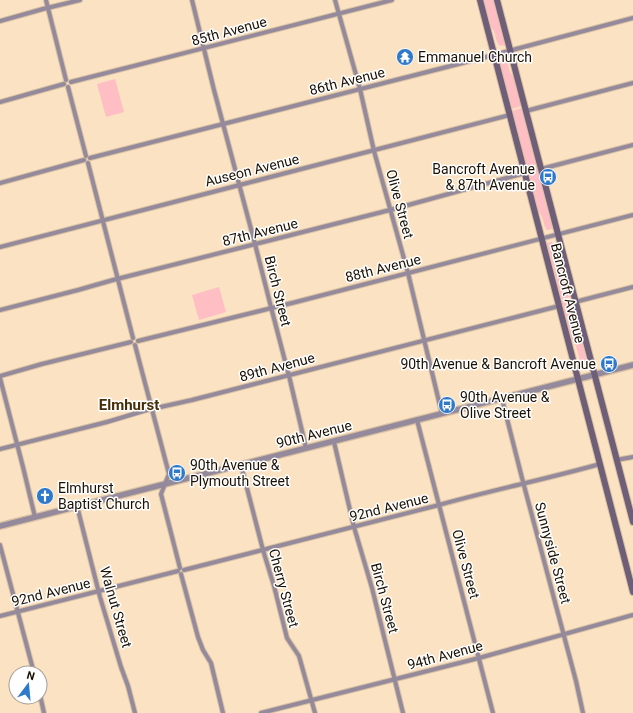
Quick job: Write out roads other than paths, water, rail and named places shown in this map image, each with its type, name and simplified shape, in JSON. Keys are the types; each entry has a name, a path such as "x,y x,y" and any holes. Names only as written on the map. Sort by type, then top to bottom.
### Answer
{"main road":[{"name":"Bancroft Avenue","path":"480,0 633,592"},
{"name":"Bancroft Avenue","path":"497,0 633,522"}],"street":[{"path":"0,102 64,84 64,81 66,80 46,0"},
{"path":"0,21 48,7 80,0"},
{"name":"Birch Street","path":"192,0 289,375 306,448"},
{"name":"Olive Street","path":"335,0 360,89 374,151 408,273 442,414"},
{"name":"85th Avenue","path":"71,82 392,0"},
{"name":"86th Avenue","path":"0,183 87,159 633,18"},
{"path":"66,80 71,82 71,85 68,87"},
{"path":"526,111 633,83"},
{"path":"64,84 65,87 68,87 133,338 136,338 138,341 138,344 135,345"},
{"name":"Auseon Avenue","path":"0,247 510,115"},
{"path":"541,169 633,146"},
{"name":"87th Avenue","path":"0,310 118,278 390,210 525,173"},
{"name":"88th Avenue","path":"138,341 633,215"},
{"path":"575,302 633,287"},
{"name":"89th Avenue","path":"0,449 559,306"},
{"path":"35,517 18,444 0,377 42,364 130,342 133,338"},
{"path":"130,342 132,345 135,345 169,474 161,494 200,644 211,663 223,713"},
{"name":"90th Avenue","path":"0,526 633,365"},
{"name":"Sunnyside Street","path":"502,399 523,484 576,681 583,713"},
{"name":"Olive Street","path":"417,420 493,713"},
{"name":"Birch Street","path":"334,442 354,527 403,713"},
{"path":"616,460 633,457"},
{"name":"92nd Avenue","path":"0,616 600,464"},
{"name":"Cherry Street","path":"241,465 287,638 299,656 314,713"},
{"name":"Walnut Street","path":"77,506 99,591 135,713"},
{"path":"0,545 32,665"},
{"name":"94th Avenue","path":"261,713 479,658 633,615"}],"place":[{"name":"Emmanuel Church","path":"405,57"},
{"name":"Bancroft Avenue & 87th Avenue","path":"548,177"},
{"name":"90th Avenue & Bancroft Avenue","path":"609,364"},
{"name":"90th Avenue & Olive Street","path":"447,405"},
{"name":"90th Avenue & Plymouth Street","path":"177,473"},
{"name":"Elmhurst Baptist Church","path":"45,496"}],"district":[{"name":"Elmhurst","path":"129,405"}]}
